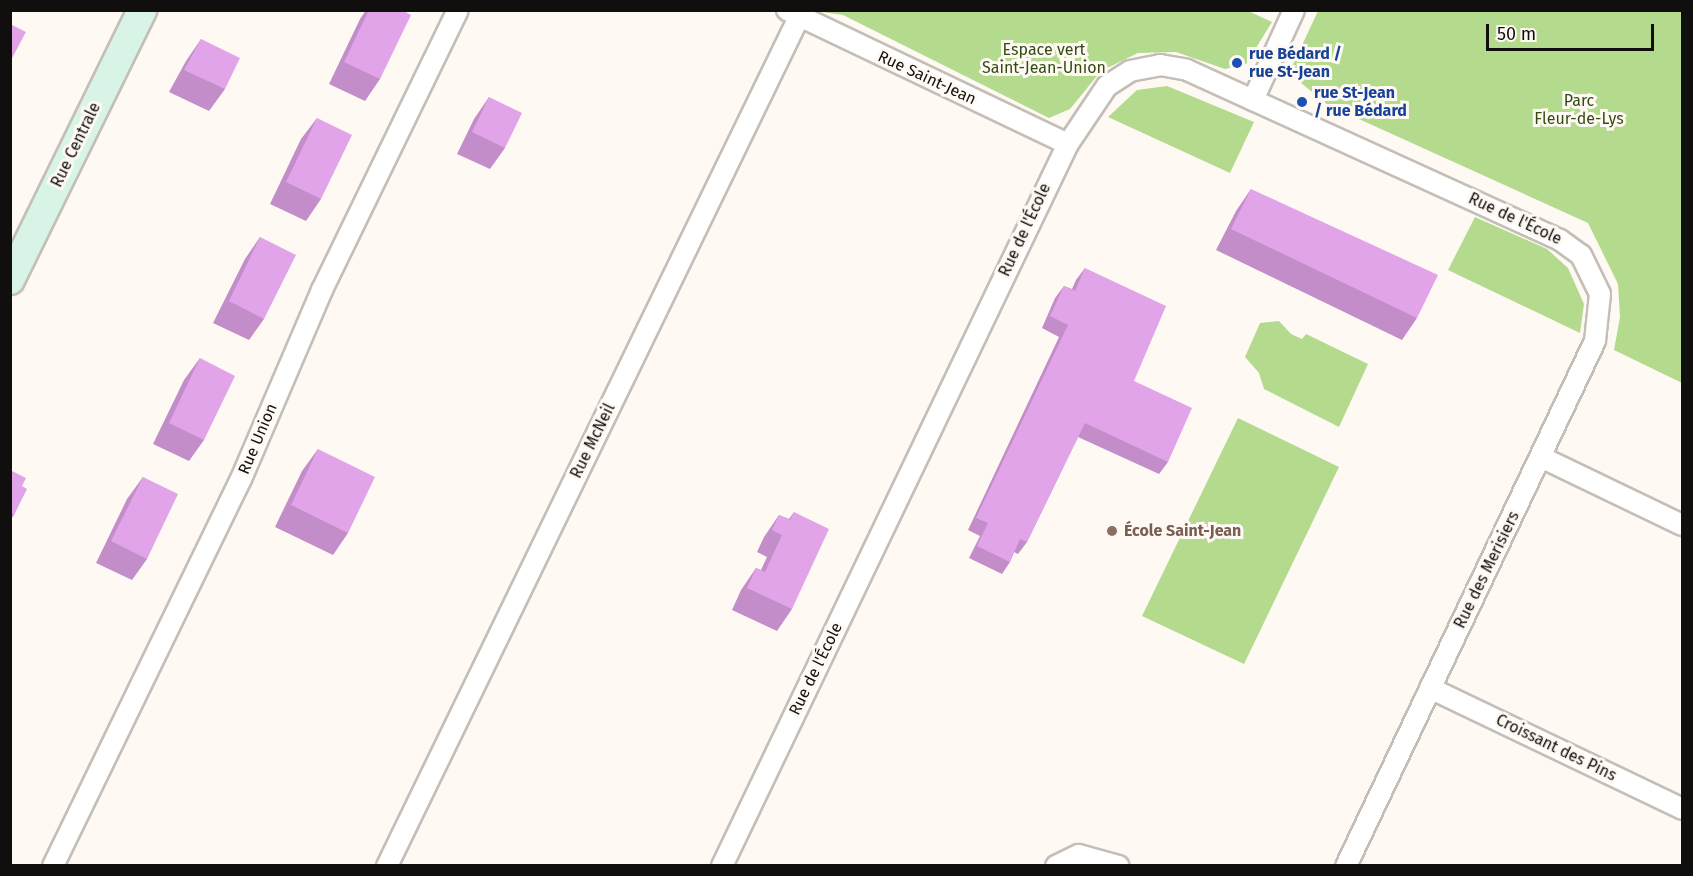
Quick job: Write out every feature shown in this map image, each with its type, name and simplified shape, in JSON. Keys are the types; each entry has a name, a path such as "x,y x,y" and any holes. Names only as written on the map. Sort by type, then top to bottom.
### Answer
{"street":[{"name":"Rue Centrale","path":"10,280 142,10"},
{"name":"Rue Union","path":"53,866 241,479 322,290 458,10"},
{"path":"1253,100 1294,10"},
{"name":"Rue Saint-Jean","path":"793,14 1068,144"},
{"name":"Rue McNeil","path":"387,866 793,14"},
{"name":"Rue de l'École","path":"722,866 1068,144 1107,86 1145,67 1174,66 1560,240 1589,269"},
{"name":"Rue des Merisiers","path":"1346,866 1541,457 1599,329 1600,294 1589,269"},
{"path":"1541,457 1683,525"},
{"name":"Croissant des Pins","path":"1430,688 1683,809"},
{"path":"1056,866 1079,855 1119,866"}],"green space":[{"name":"Espace vert Saint-Jean-Union","path":"815,11 1248,11 1272,22 1246,64 1225,69 1176,52 1138,53 1101,71 1070,109 1049,118 843,15"},
{"name":"Parc Fleur-de-Lys","path":"1318,11 1682,11 1682,383 1614,350 1620,317 1618,284 1588,223 1328,105 1289,73"},
{"path":"1167,86 1254,122 1230,173 1108,117 1137,90"},
{"path":"1475,217 1547,249 1568,268 1584,304 1580,333 1448,270"},
{"path":"1279,321 1291,334 1302,339 1306,334 1368,364 1339,427 1264,389 1259,373 1245,357 1260,323"},
{"path":"1238,418 1339,467 1244,664 1142,616"}],"building":[{"path":"369,10 402,10 411,15 380,79 344,62"},
{"path":"10,24 26,32 10,62"},
{"path":"201,39 240,58 225,89 184,70"},
{"path":"489,97 522,113 505,148 472,132"},
{"path":"317,118 352,135 321,199 286,182"},
{"path":"1251,189 1438,275 1417,318 1231,229"},
{"path":"260,237 296,255 264,319 229,301"},
{"path":"1085,268 1166,306 1134,381 1192,408 1168,462 1085,423 1027,542 1020,539 1010,562 977,546 988,523 976,518 1068,325 1050,316 1064,286 1075,291"},
{"path":"200,358 235,376 204,440 169,423"},
{"path":"318,449 375,477 348,533 291,505"},
{"path":"10,470 26,478 22,486 27,489 14,515 10,513"},
{"path":"143,477 178,494 147,559 111,541"},
{"path":"794,512 829,529 792,609 747,588 756,568 765,572 782,535 772,530 779,515 790,520"}],"place":[{"name":"rue Bédard / rue St-Jean","path":"1237,63"},
{"name":"rue St-Jean / rue Bédard","path":"1302,102"},
{"name":"École Saint-Jean","path":"1112,531"}]}
